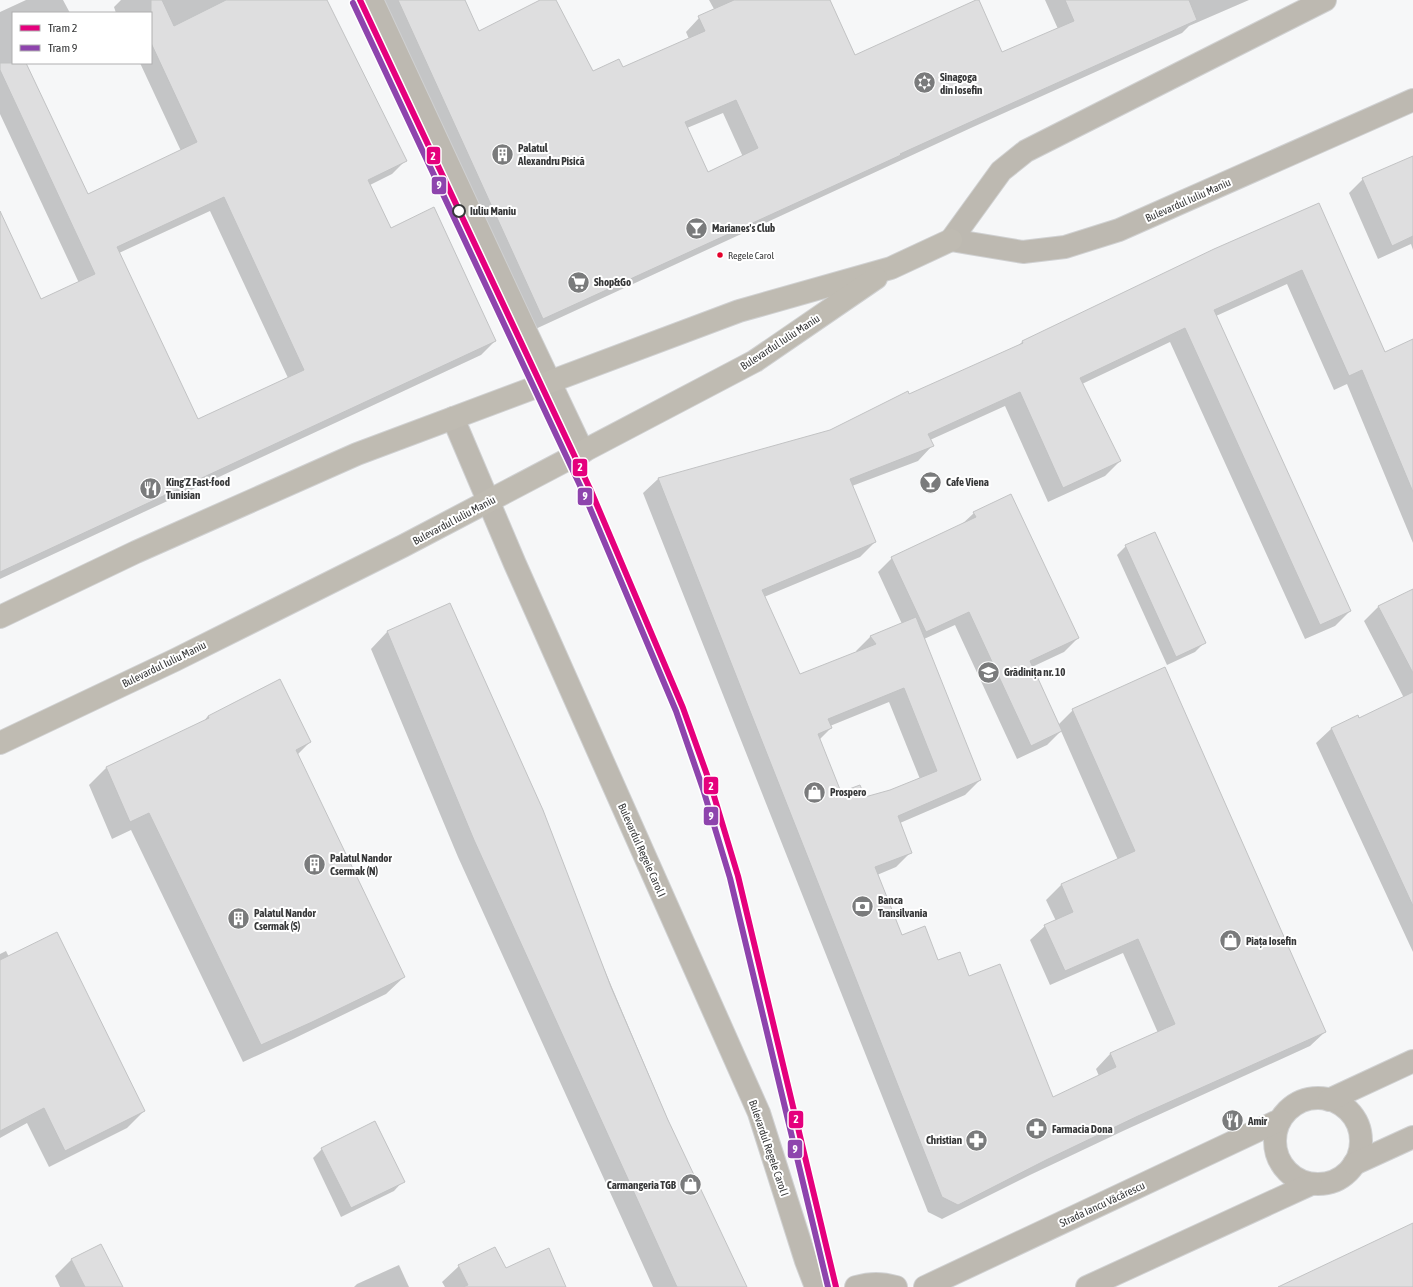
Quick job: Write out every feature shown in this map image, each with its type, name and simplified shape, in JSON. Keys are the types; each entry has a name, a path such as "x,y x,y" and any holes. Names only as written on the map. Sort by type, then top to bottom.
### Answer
{"main road":[{"name":"Bulevardul Iuliu Maniu","path":"0,617 136,552 357,454 739,312 891,268 951,240"},
{"name":"Bulevardul Iuliu Maniu","path":"0,743 175,660 403,546 755,361 891,268"}],"street":[{"path":"372,0 583,452"},
{"name":"Bulevardul Iuliu Maniu","path":"1325,0 1026,151 1001,170 951,240 1023,252 1065,247 1119,230 1413,100"},
{"name":"Bulevardul Regele Carol I","path":"453,418 488,502 759,1113 806,1261 816,1287"},
{"path":"1329,1100 1413,1061"},
{"path":"1315,1098 1329,1100 1343,1106 1354,1118 1360,1133 1360,1149 1354,1164 1345,1174 1335,1180 1323,1184 1311,1184 1296,1178 1283,1167 1276,1152 1275,1136 1280,1120 1289,1109 1301,1101 1315,1098"},
{"name":"Strada Iancu Văcărescu","path":"925,1287 1280,1120"},
{"path":"1354,1164 1413,1137"},
{"path":"1087,1287 1311,1184"},
{"path":"856,1287 868,1284 883,1284 896,1287"}],"building":[{"path":"151,0 162,0 174,26 226,0 327,0 407,161 368,180 391,228 434,207 496,341 0,572 0,211 41,299 95,274 0,70 0,63 26,64 88,194 197,142 152,45","holes":["224,197 304,370 198,419 117,247"]},
{"path":"398,0 465,0 479,31 540,0 556,0 593,71 619,59 623,67 705,31 698,16 734,0 830,0 855,55 976,0 979,0 1002,52 1074,21 1065,0 1189,0 1197,20 900,154 901,155 543,319","holes":["736,100 758,148 708,172 685,122"]},
{"path":"1413,156 1413,236 1392,246 1362,178"},
{"path":"1319,203 1385,352 1413,339 1413,492 1362,370 1349,376 1302,270 1214,310 1351,611 1320,625 1185,328 1080,378 1121,461 1063,488 1020,392 928,434 934,446 850,479 876,542 762,590 800,674 876,644 870,636 916,617 981,780 898,816 912,853 875,867 902,935 925,926 938,960 960,952 969,976 1000,964 1053,1097 1116,1067 1110,1053 1175,1024 1138,939 1065,971 1044,925 1073,912 1061,884 1135,851 1072,709 1165,667 1326,1032 1138,1116 1046,1160 958,1205 942,1197 658,478 830,430 908,391 909,394 1023,343 1022,341 1214,249","holes":["904,688 937,771 890,790 865,797 860,785 841,792 818,734 832,728 828,719"]},
{"path":"1011,494 1079,638 1030,661 1062,731 1031,746 969,612 926,632 891,557 976,517 973,512"},
{"path":"1155,532 1206,643 1176,657 1125,545"},
{"path":"1413,589 1413,673 1378,606"},
{"path":"450,603 543,810 611,987 668,1120 747,1287 677,1287 474,840 387,631"},
{"path":"280,679 311,742 296,750 405,977 261,1045 149,813 130,822 106,767 209,718 208,716"},
{"path":"1413,692 1413,906 1331,728 1358,715 1359,718"},
{"path":"57,932 145,1111 65,1151 44,1108 0,1131 0,960"},
{"path":"375,1121 405,1182 351,1208 321,1148"},
{"path":"1413,1223 1413,1287 1278,1287"},
{"path":"101,1244 123,1287 85,1287 71,1259"},
{"path":"495,1247 506,1268 549,1248 566,1287 463,1287 468,1285 458,1265"}],"tram line":[{"name":"2","path":"360,0 591,491 683,708 711,786 738,876 836,1287"},
{"name":"9","path":"353,3 584,494 676,711 703,789 730,878 828,1287"}],"place":[{"name":"Sinagoga din Iosefin","path":"925,83"},
{"name":"Palatul Alexandru Pisică","path":"502,154"},
{"name":"Iuliu Maniu","path":"459,211"},
{"name":"Marianes's Club","path":"696,228"},
{"name":"Regele Carol","path":"720,255"},
{"name":"Shop&Go","path":"579,282"},
{"name":"Cafe Viena","path":"931,482"},
{"name":"King'Z Fast-food Tunisian","path":"150,488"},
{"name":"Grădinița nr. 10","path":"988,672"},
{"name":"Prospero","path":"814,792"},
{"name":"Palatul Nandor Csermak (N)","path":"315,864"},
{"name":"Banca Transilvania","path":"863,906"},
{"name":"Palatul Nandor Csermak (S)","path":"239,919"},
{"name":"Piața Iosefin","path":"1231,941"},
{"name":"Amir","path":"1232,1121"},
{"name":"Farmacia Dona","path":"1037,1129"},
{"name":"Christian","path":"977,1140"},
{"name":"Carmangeria TGB","path":"691,1185"}]}
